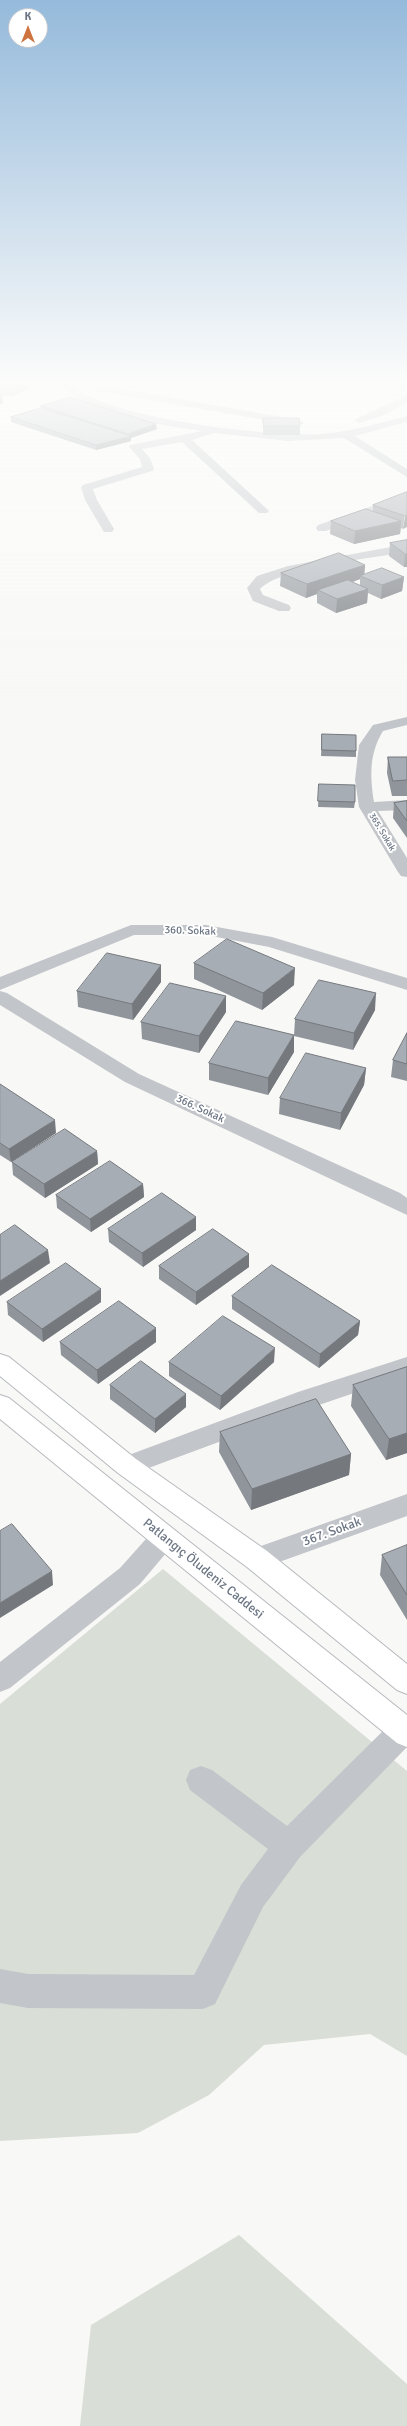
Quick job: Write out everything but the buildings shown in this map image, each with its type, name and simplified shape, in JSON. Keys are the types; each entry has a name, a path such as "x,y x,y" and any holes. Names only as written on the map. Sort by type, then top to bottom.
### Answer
{"main road":[{"path":"0,1363 127,1466 257,1559 405,1677"},
{"name":"Patlangıç Öludeniz Caddesi","path":"0,1405 406,1732"}],"street":[{"path":"90,496 108,529"},
{"path":"246,496 263,511"},
{"path":"322,528 407,497"},
{"path":"284,608 258,598 253,588 262,579 292,569 370,553 407,548"},
{"name":"365. Sokak","path":"407,721 378,728 367,745 363,780 367,807 407,872"},
{"path":"367,807 407,805"},
{"name":"360. Sokak","path":"0,984 131,930 206,930 272,942 407,984"},
{"name":"366. Sokak","path":"0,997 132,1078 402,1197"},
{"path":"127,1466 307,1399 407,1366"},
{"name":"367. Sokak","path":"257,1559 407,1505"},
{"path":"0,1679 130,1576 164,1538"},
{"path":"0,1986 28,1991 203,1992 252,1896 289,1846 406,1732"},
{"path":"201,1780 289,1846"}],"shaded area":[{"path":"163,1569 407,1771 407,2056 370,2034 264,2045 209,2095 138,2133 0,2141 0,1704"},
{"path":"239,2235 407,2384 407,2426 80,2426 91,2325"}]}
